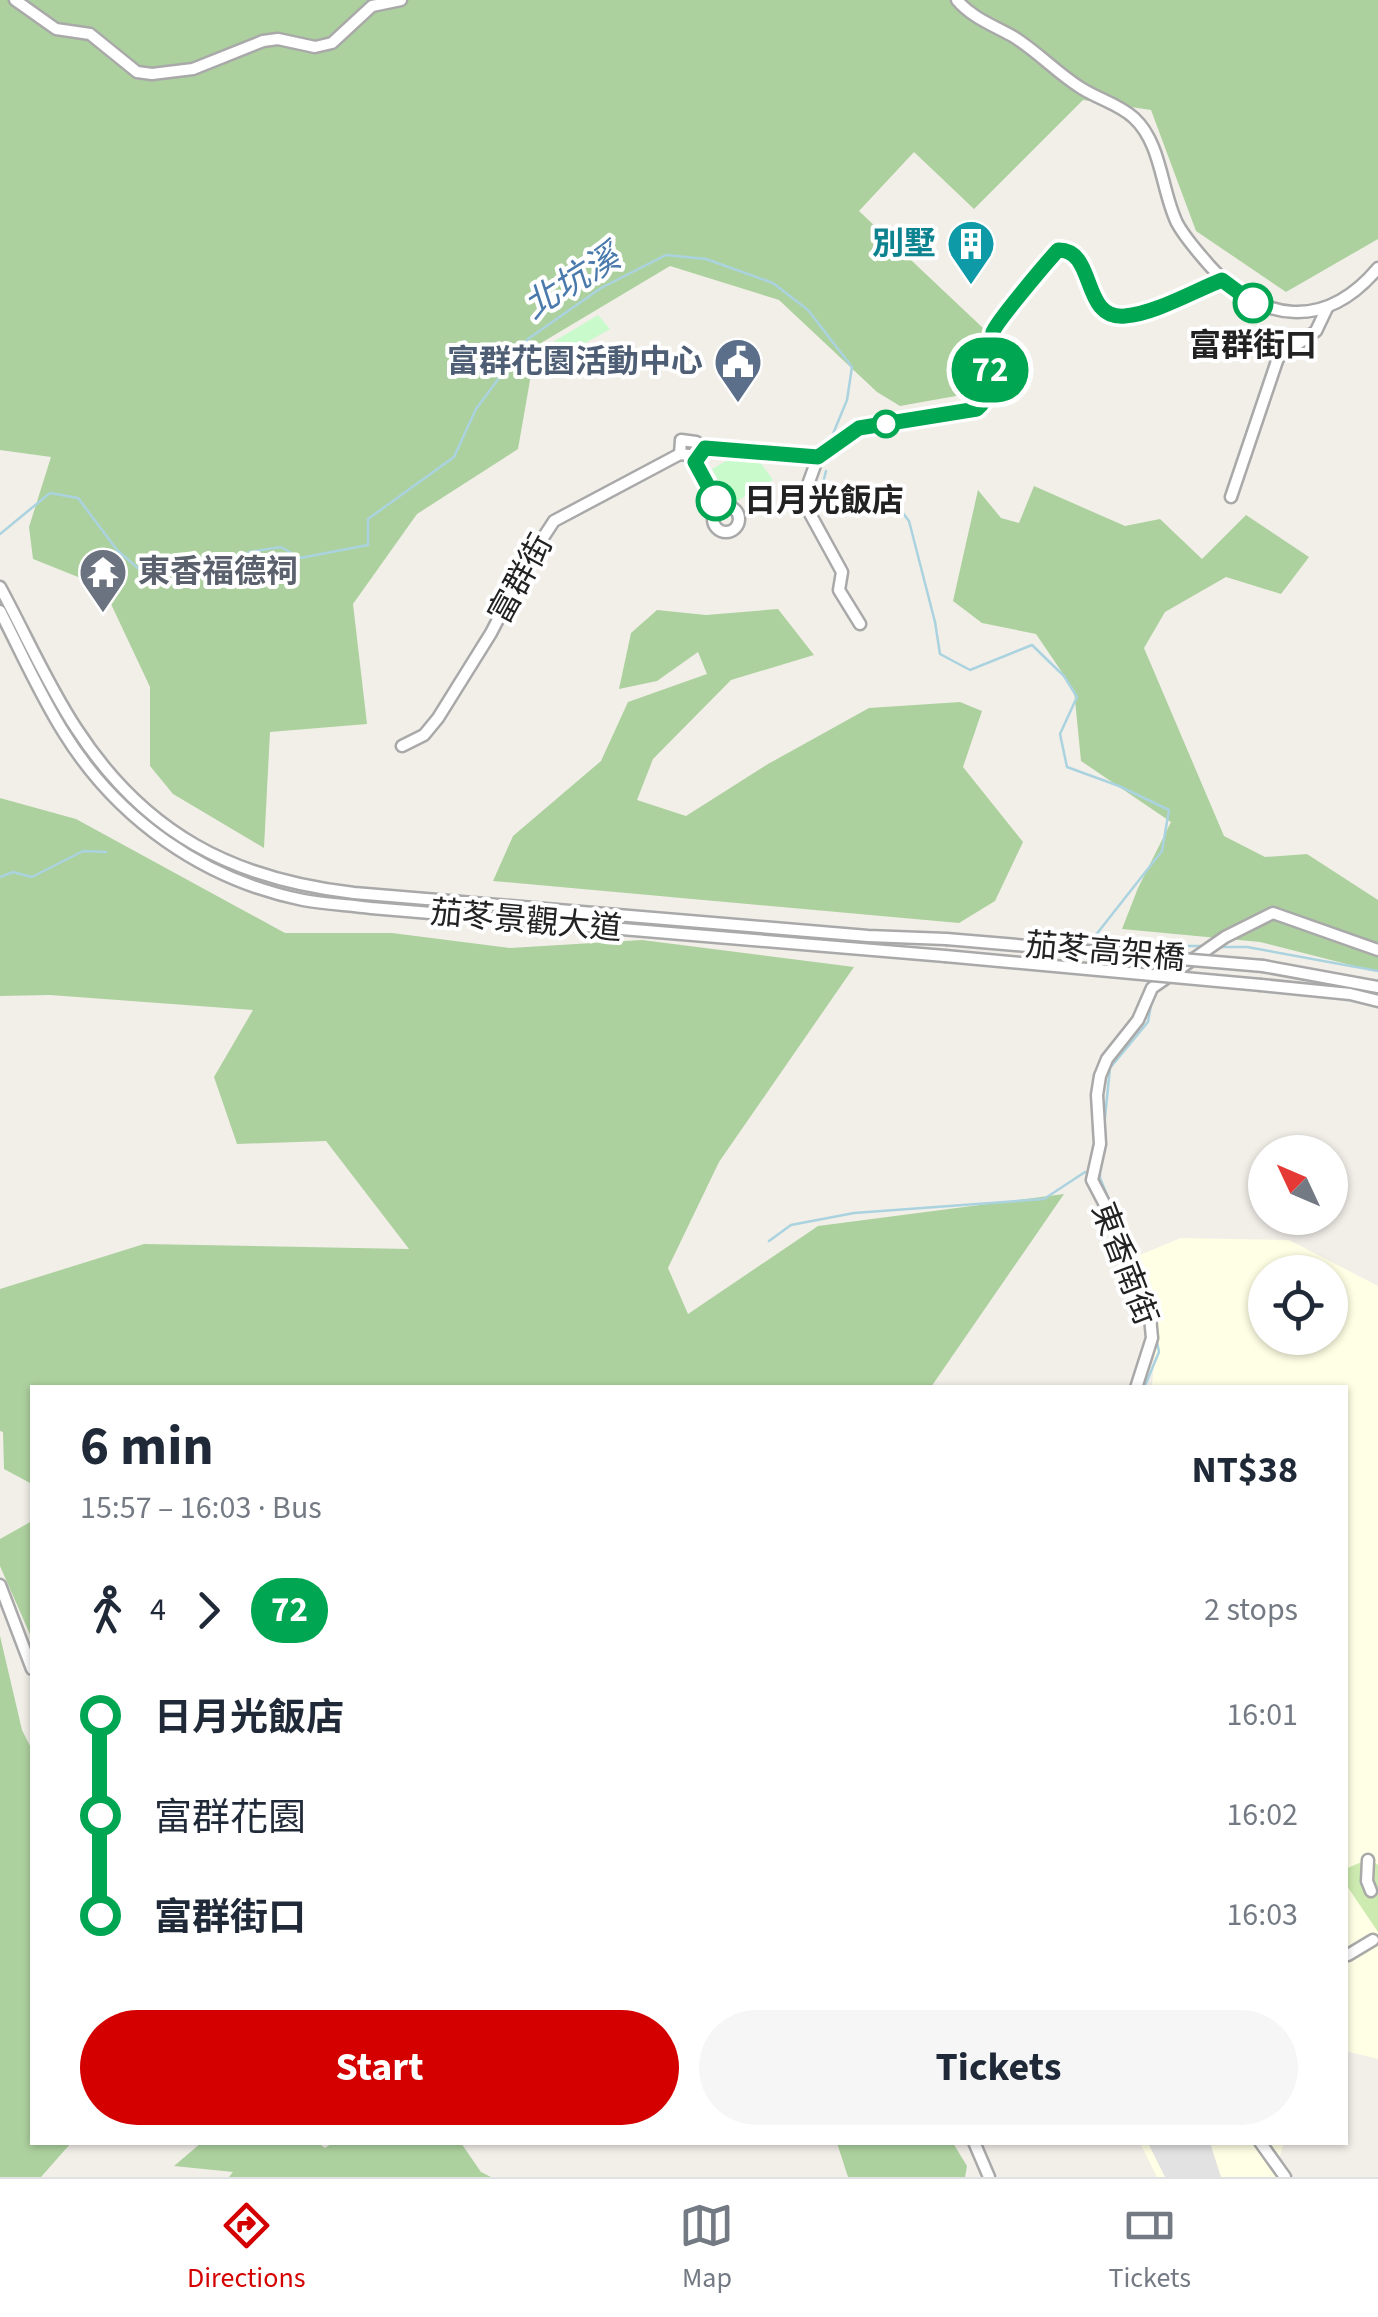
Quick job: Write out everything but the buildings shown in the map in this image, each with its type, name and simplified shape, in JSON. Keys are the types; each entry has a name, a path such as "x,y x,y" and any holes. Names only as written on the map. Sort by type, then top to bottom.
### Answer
{"street":[{"path":"15,0 56,29 90,34 137,72 152,74 192,69 263,41 278,39 315,47 332,43 372,6 401,0"},
{"path":"957,0 976,16 1033,49 1083,89 1120,107 1142,126 1178,226 1222,280 1254,303 1290,312 1327,308 1350,296 1378,268"},
{"path":"860,624 840,590 842,572 808,510 806,490 818,457 859,428 971,412 983,404 993,332 1000,318 1058,250 1073,254 1080,262 1096,304 1116,316 1143,312 1222,280"},
{"path":"1231,497 1278,358 1316,330 1327,308"},
{"path":"720,507 697,467 700,452 696,442 681,440 680,454 700,452 818,457"},
{"name":"富群街","path":"402,746 424,735 438,718 554,521 680,454"},
{"name":"茄苳景觀大道","path":"0,586 74,726 101,764 180,837 247,872 312,888 868,936 946,939"},
{"name":"茄苳景觀大道","path":"0,611 64,733 93,774 130,812 177,851 245,884 303,900 945,956"},
{"name":"東香南街","path":"1137,1385 1152,1338 1150,1317 1135,1286 1115,1224 1092,1180 1100,1133 1097,1095 1108,1060 1138,1020 1152,988 1224,937 1260,917 1273,914 1378,950"},
{"name":"茄苳高架橋","path":"946,939 1263,966 1378,987"},
{"name":"茄苳高架橋","path":"945,956 1350,994 1378,1001"},
{"path":"0,1586 30,1664"},
{"path":"1368,1860 1367,1881 1372,1891"},
{"path":"1348,1955 1373,1940"},
{"path":"975,2145 990,2177"},
{"path":"1262,2145 1285,2177"}],"shaded area":[{"path":"1181,1238 1289,1240 1318,1255 1248,1255 1248,1355 1348,1355 1348,1270 1378,1286 1378,2059 1348,2052 1348,1385 1152,1385 1156,1337 1153,1305 1137,1256"},
{"path":"1141,2145 1283,2145 1279,2158 1291,2177 1157,2177"},
{"path":"1149,2145 1211,2145 1221,2177 1165,2177"}],"green space":[{"path":"0,0 1378,0 1378,239 1286,292 1196,231 1151,110 1083,100 974,209 914,152 859,211 983,328 975,376 967,394 900,406 877,392 779,300 670,266 536,346 518,449 417,514 353,604 367,724 270,732 264,848 173,794 150,766 150,687 103,587 33,559 29,527 51,457 0,450"},
{"path":"598,315 610,329 543,367 548,345"},
{"path":"731,458 760,462 773,480 732,504 712,469"},
{"path":"1034,486 1125,526 1160,519 1202,559 1246,515 1309,557 1281,594 1226,577 1165,612 1144,648 1224,836 1265,857 1307,854 1378,900 1378,972 1260,942 1122,929 1171,822 1081,761 1074,690 1036,634 982,623 953,601 978,490 1001,518 1019,523"},
{"path":"778,609 814,655 731,680 653,759 637,800 686,816 768,764 869,708 960,702 982,711 963,767 1023,842 995,901 959,923 493,881 513,836 601,761 628,702 707,674 698,652 657,681 619,689 631,633 657,610 706,615"},
{"path":"0,798 76,819 285,933 392,933 510,948 642,940 854,967 719,1162 668,1268 688,1314 818,1226 1064,1194 932,1385 30,1385 30,1483 4,1469 0,1431 0,1289 144,1244 409,1249 326,1141 237,1144 214,1077 253,1010 50,995 0,996"},
{"path":"30,1522 30,1634 0,1566 0,1539"},
{"path":"0,1636 22,1730 30,1746 30,2145 69,2145 41,2177 0,2177"},
{"path":"1369,1859 1378,1865 1378,1932 1348,1887 1348,1868"},
{"path":"199,2145 462,2145 481,2172 491,2177 229,2177 233,2172 174,2166"},
{"path":"838,2145 954,2145 967,2166 965,2177 848,2177"}],"waterway":[{"name":"北坑溪","path":"0,534 50,493 78,498 117,550 147,576 191,573 235,563 249,552 281,547 300,558 368,545 368,519 454,457 476,409 528,339 601,288 666,255 706,259 773,283 808,310 852,367 847,400 828,446"},
{"name":"北坑溪","path":"826,471 819,499 836,511 895,503 909,521 940,654 970,670 1032,645 1064,676 1077,697 1060,734 1067,767 1169,810 1162,851 1095,936 1161,946 1201,946"},
{"path":"0,877 13,872 32,877 83,851 106,852"},
{"name":"北坑溪","path":"1222,947 1247,947 1378,971"},
{"path":"1104,1127 1110,1068 1148,1022 1152,999"},
{"path":"1100,1165 1100,1178 1115,1214"},
{"path":"769,1241 791,1225 854,1213 1044,1199 1085,1172"},
{"path":"1133,1264 1142,1289"},
{"path":"1145,1385 1159,1352 1157,1342"}],"bus line":[{"name":"72","path":"716,501 695,462 705,448 818,457 859,428 977,409 987,396 993,332 1000,318 1058,250 1073,254 1080,262 1096,304 1116,316 1131,316 1222,280 1253,303"}],"place":[{"name":"別墅","path":"971,286"},
{"name":"富群街口","path":"1253,303"},
{"name":"富群花園活動中心","path":"738,404"},
{"name":"日月光飯店","path":"716,501"},
{"name":"東香福德祠","path":"103,614"}]}
